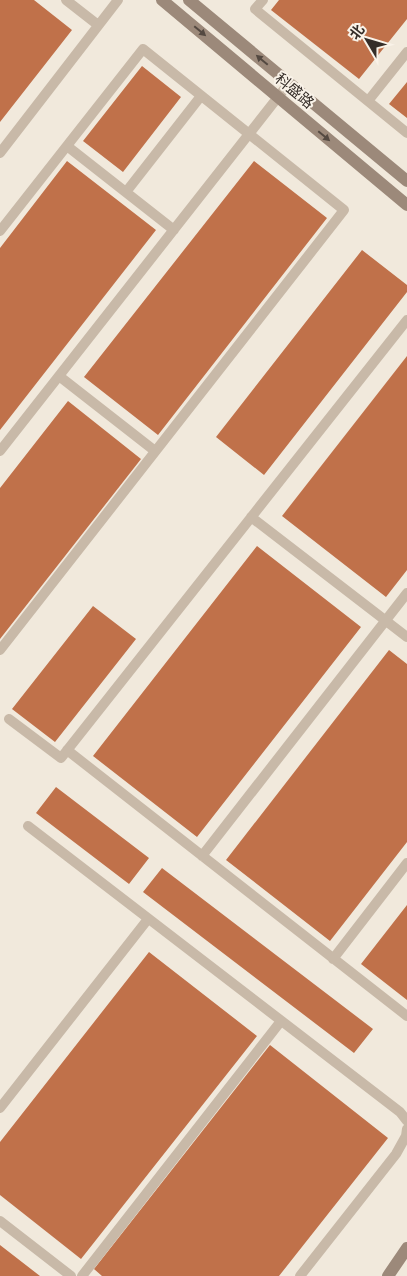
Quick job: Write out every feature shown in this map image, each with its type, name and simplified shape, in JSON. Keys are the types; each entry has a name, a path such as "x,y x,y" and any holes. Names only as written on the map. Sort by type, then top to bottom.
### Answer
{"street":[{"name":"科盛路","path":"162,0 407,205"},
{"name":"科盛路","path":"189,0 407,181"},
{"path":"388,1276 407,1248"}],"lane":[{"path":"66,0 98,25"},
{"path":"0,153 118,0"},
{"path":"263,0 256,9 407,133"},
{"path":"0,231 143,49 344,210 0,650"},
{"path":"368,101 407,52"},
{"path":"0,451 290,83"},
{"path":"126,192 201,96"},
{"path":"67,146 174,230"},
{"path":"9,719 61,758 407,320"},
{"path":"59,376 155,451"},
{"path":"251,517 407,637"},
{"path":"202,856 407,592"},
{"path":"67,750 407,1016"},
{"path":"28,826 400,1112 407,1120"},
{"path":"333,958 407,864"},
{"path":"0,1108 148,919"},
{"path":"82,1276 281,1021"},
{"path":"300,1276 396,1154 406,1136 407,1130"},
{"path":"0,1221 71,1276"}],"building":[{"path":"0,0 34,0 72,30 0,122"},
{"path":"279,0 407,0 407,19 359,79 271,10"},
{"path":"142,66 181,97 123,172 83,141"},
{"path":"407,82 407,118 389,104"},
{"path":"67,161 156,230 0,430 0,248"},
{"path":"254,161 327,218 158,435 84,377"},
{"path":"362,250 407,285 407,292 264,475 216,437"},
{"path":"407,356 407,570 386,597 282,516"},
{"path":"68,401 141,459 0,639 0,488"},
{"path":"257,546 361,627 197,837 93,756"},
{"path":"93,606 136,639 55,742 12,709"},
{"path":"389,650 407,664 407,842 330,941 226,860"},
{"path":"56,787 149,858 129,884 36,813"},
{"path":"162,868 373,1029 354,1053 143,892"},
{"path":"407,905 407,1000 361,964"},
{"path":"149,952 257,1036 81,1259 0,1195 0,1142"},
{"path":"270,1045 388,1138 279,1276 102,1276 94,1269"},
{"path":"0,1245 40,1276 0,1276"}]}
